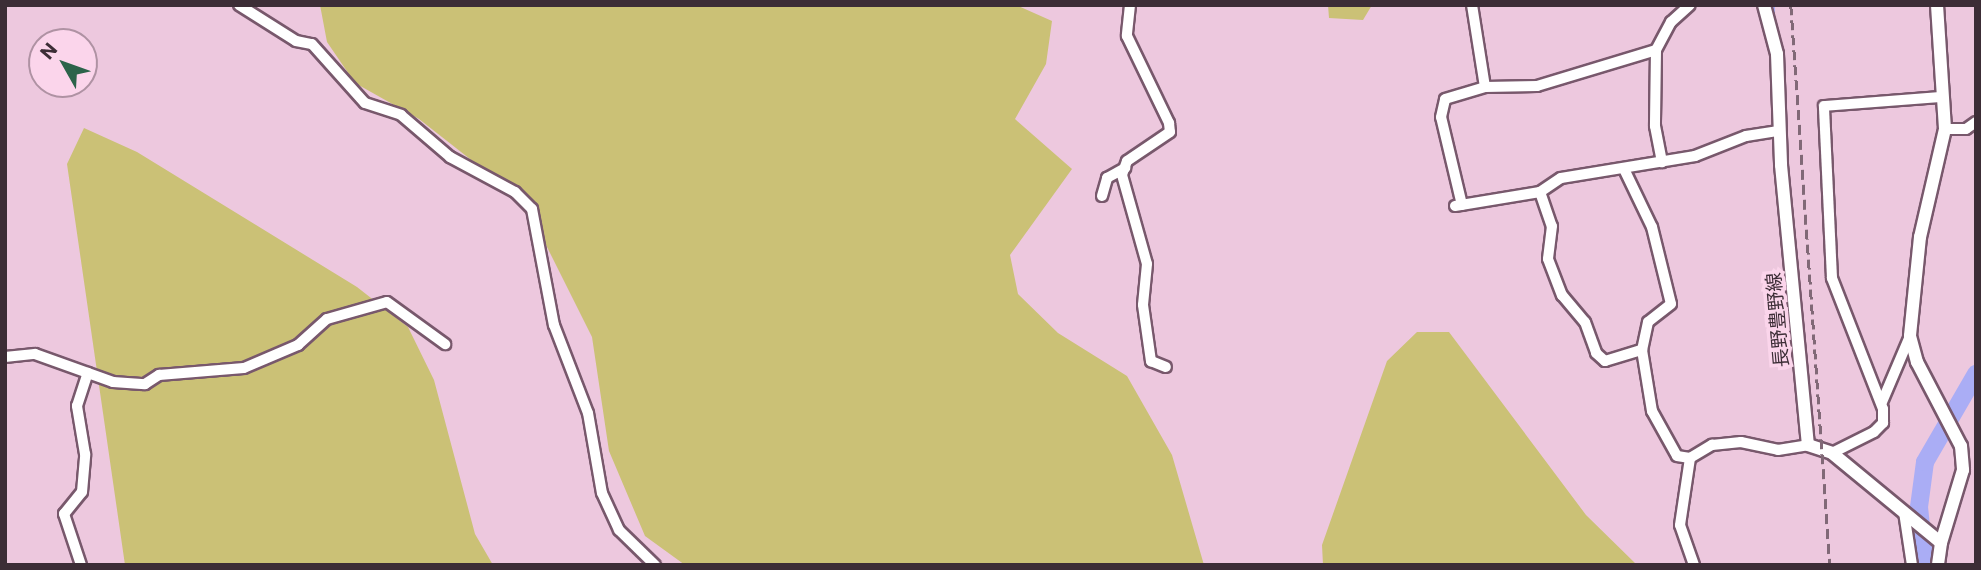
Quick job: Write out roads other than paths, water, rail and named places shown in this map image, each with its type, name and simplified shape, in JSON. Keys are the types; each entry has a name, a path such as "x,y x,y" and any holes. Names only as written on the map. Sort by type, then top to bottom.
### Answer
{"main road":[{"name":"長野豊野線","path":"1764,5 1777,54 1779,131 1808,445"},
{"path":"1937,5 1945,129 1920,237 1910,336 1917,362 1954,426 1963,470 1941,543 1938,565"},
{"path":"1808,445 1832,453 1941,543"}],"street":[{"path":"239,5 312,44 365,103 401,115 450,157 514,192 532,209 554,325 588,413 602,493 619,530 655,565"},
{"path":"1102,196 1107,178 1125,168 1170,132 1128,36 1130,5"},
{"path":"1472,5 1485,86"},
{"path":"1662,162 1655,126 1656,50 1671,22 1690,5"},
{"path":"1656,50 1537,86 1485,86 1445,99 1441,117 1459,206 1540,192 1561,177 1625,171 1779,131"},
{"path":"1832,453 1874,432 1883,423 1882,402 1832,278 1824,106 1942,97"},
{"path":"1945,129 1965,129 1976,122"},
{"path":"1125,168 1147,264 1143,305 1151,361 1166,367"},
{"path":"1625,171 1652,226 1671,304 1648,322 1642,350 1652,411 1676,456 1690,458 1712,445 1741,442 1778,450 1808,445"},
{"path":"1540,192 1552,226 1548,259 1562,295 1585,322 1596,353 1605,361 1642,350"},
{"path":"5,357 35,355 88,373 145,384 159,375 244,368 298,345 327,319 387,302 446,344"},
{"path":"1882,402 1910,336"},
{"path":"81,565 64,514 82,492 85,454 77,407 88,373"},
{"path":"1690,458 1680,525 1694,565"},
{"path":"1906,514 1912,565"}],"waterway":[{"path":"1773,5 1773,17"},
{"path":"1925,565 1919,507 1925,462 1976,374"}],"railway":[{"path":"1791,5 1830,565"}]}
